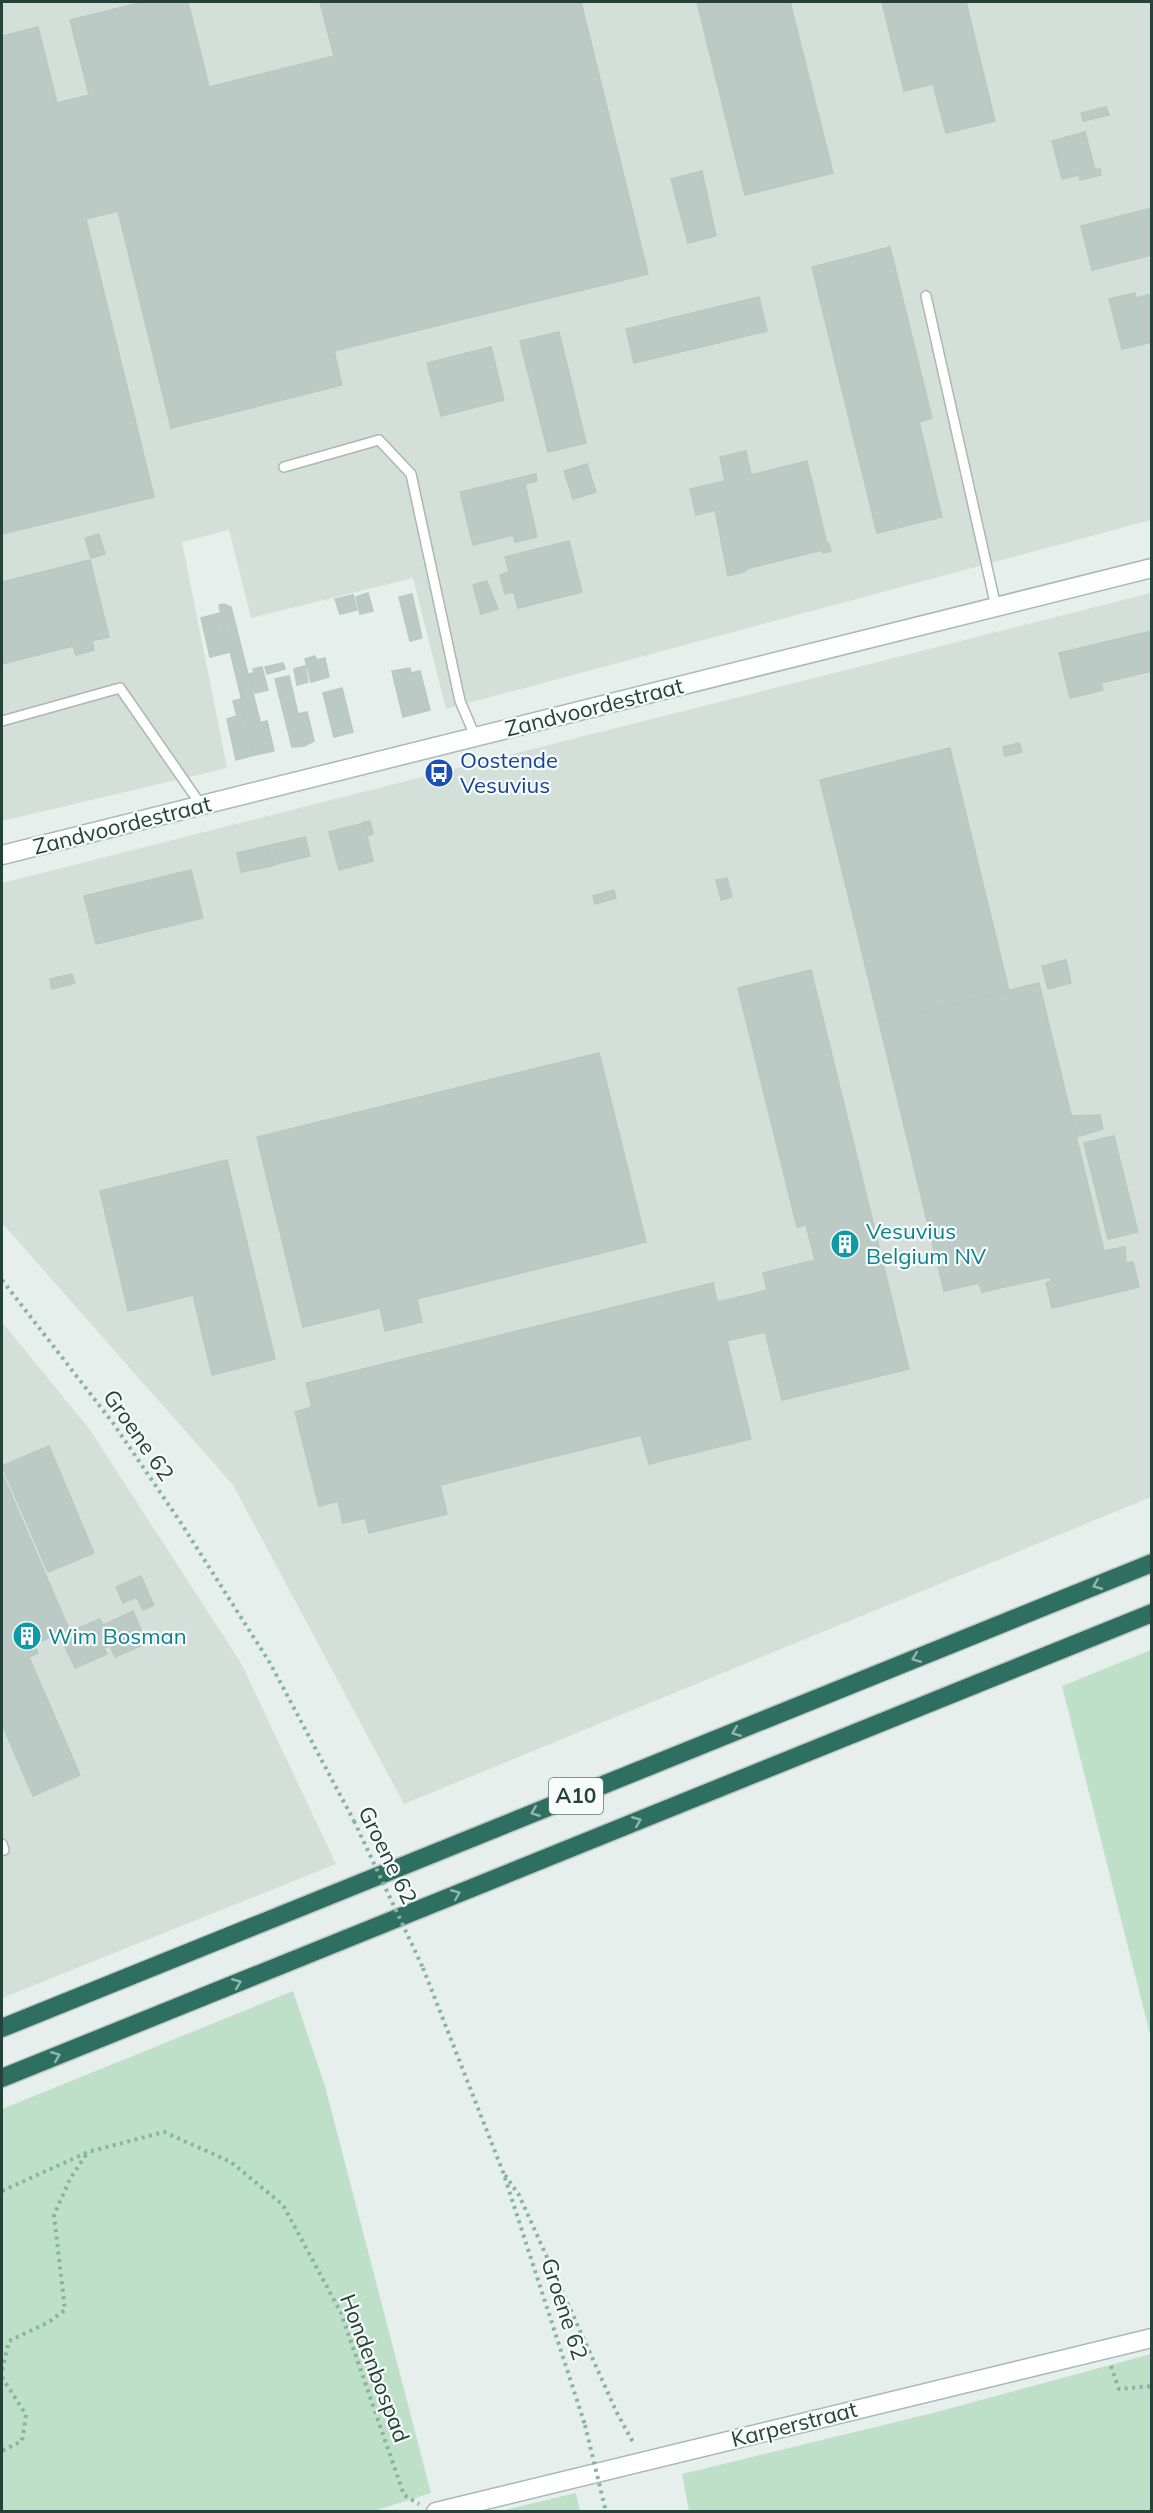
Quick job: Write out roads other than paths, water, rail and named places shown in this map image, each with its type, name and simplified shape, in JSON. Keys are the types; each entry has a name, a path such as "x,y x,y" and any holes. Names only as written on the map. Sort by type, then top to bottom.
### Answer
{"highway":[{"name":"A10","path":"2,2028 1152,1563"},
{"name":"A10","path":"2,2078 1152,1613"}],"main road":[{"name":"Zandvoordestraat","path":"2,855 1152,568"},
{"name":"Karperstraat","path":"430,2509 645,2460 1152,2338"}],"lane":[{"path":"926,296 996,607"},
{"path":"284,467 379,440 411,474 459,701 475,736"},
{"path":"2,721 120,688 201,805"}],"place":[{"name":"Oostende Vesuvius","path":"439,773"},
{"name":"Vesuvius Belgium NV","path":"845,1244"},
{"name":"Wim Bosman","path":"27,1636"}]}
